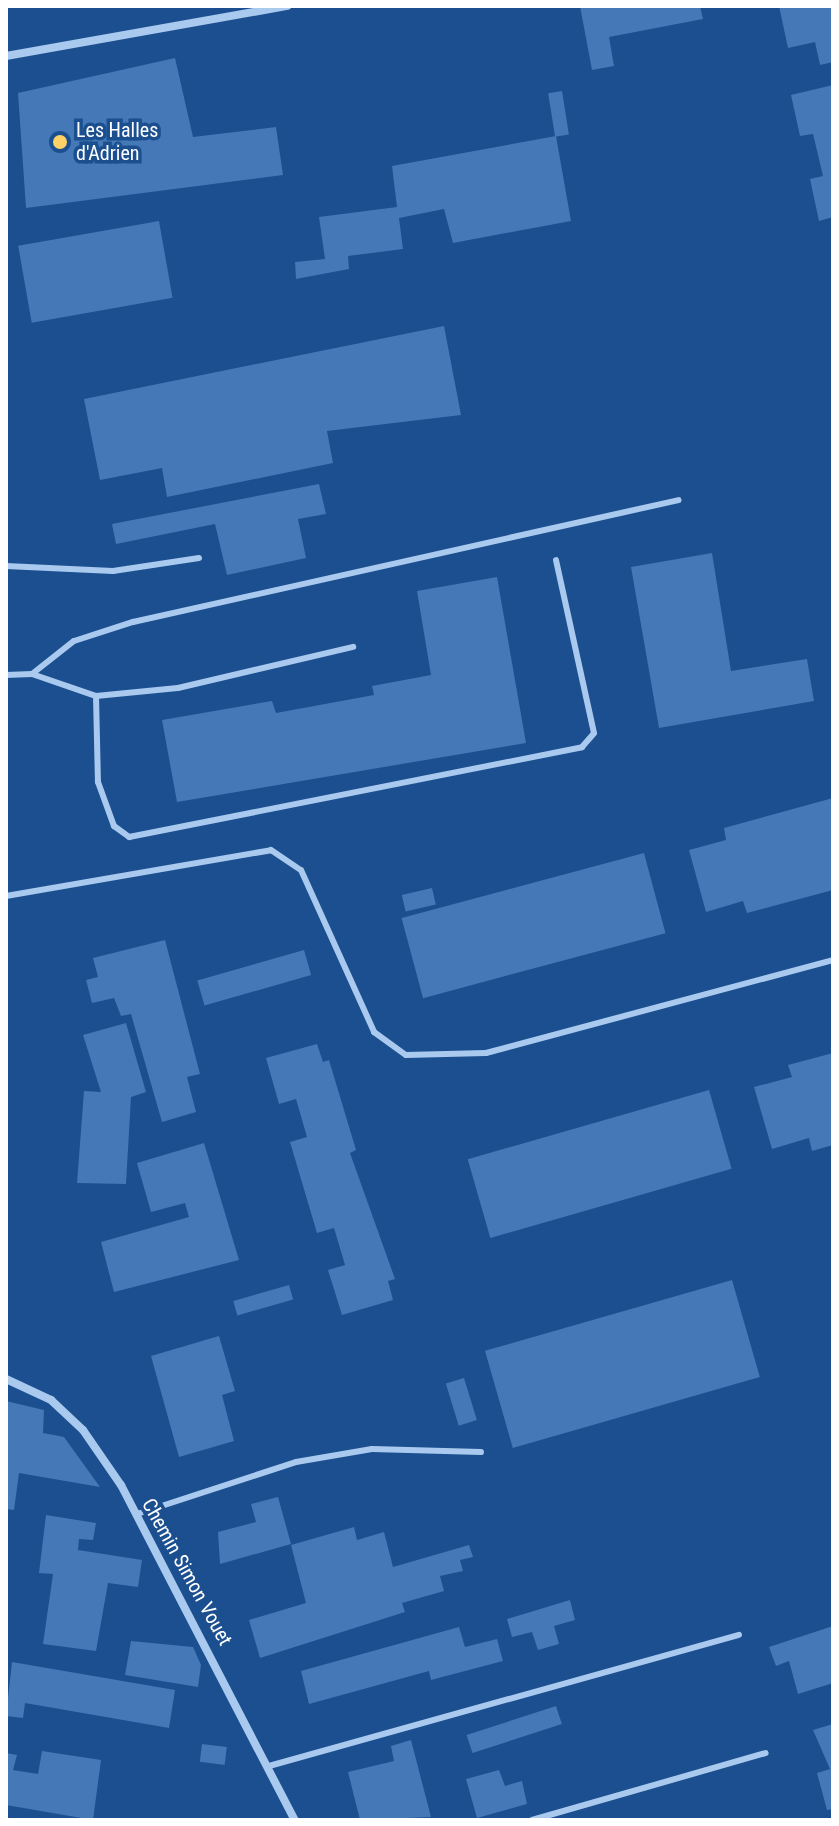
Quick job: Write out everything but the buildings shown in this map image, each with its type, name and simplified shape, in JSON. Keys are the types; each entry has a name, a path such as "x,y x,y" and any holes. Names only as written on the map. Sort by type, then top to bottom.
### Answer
{"street":[{"path":"6,56 288,6"},
{"name":"Chemin Simon Vouet","path":"6,1379 51,1400 83,1430 137,1514 295,1820"}],"lane":[{"path":"32,674 74,641 133,622 679,500"},
{"path":"6,566 113,571 199,558"},
{"path":"96,696 98,782 114,826 129,837 582,747 594,733 556,560"},
{"path":"6,675 32,674 96,696 178,688 353,647"},
{"path":"6,896 271,850 301,870 374,1032 406,1055 486,1053 833,960"},
{"path":"137,1514 296,1462 372,1449 481,1452"},
{"path":"269,1766 739,1635"},
{"path":"532,1820 766,1753"}],"place":[{"name":"Les Halles d'Adrien","path":"60,142"}]}
